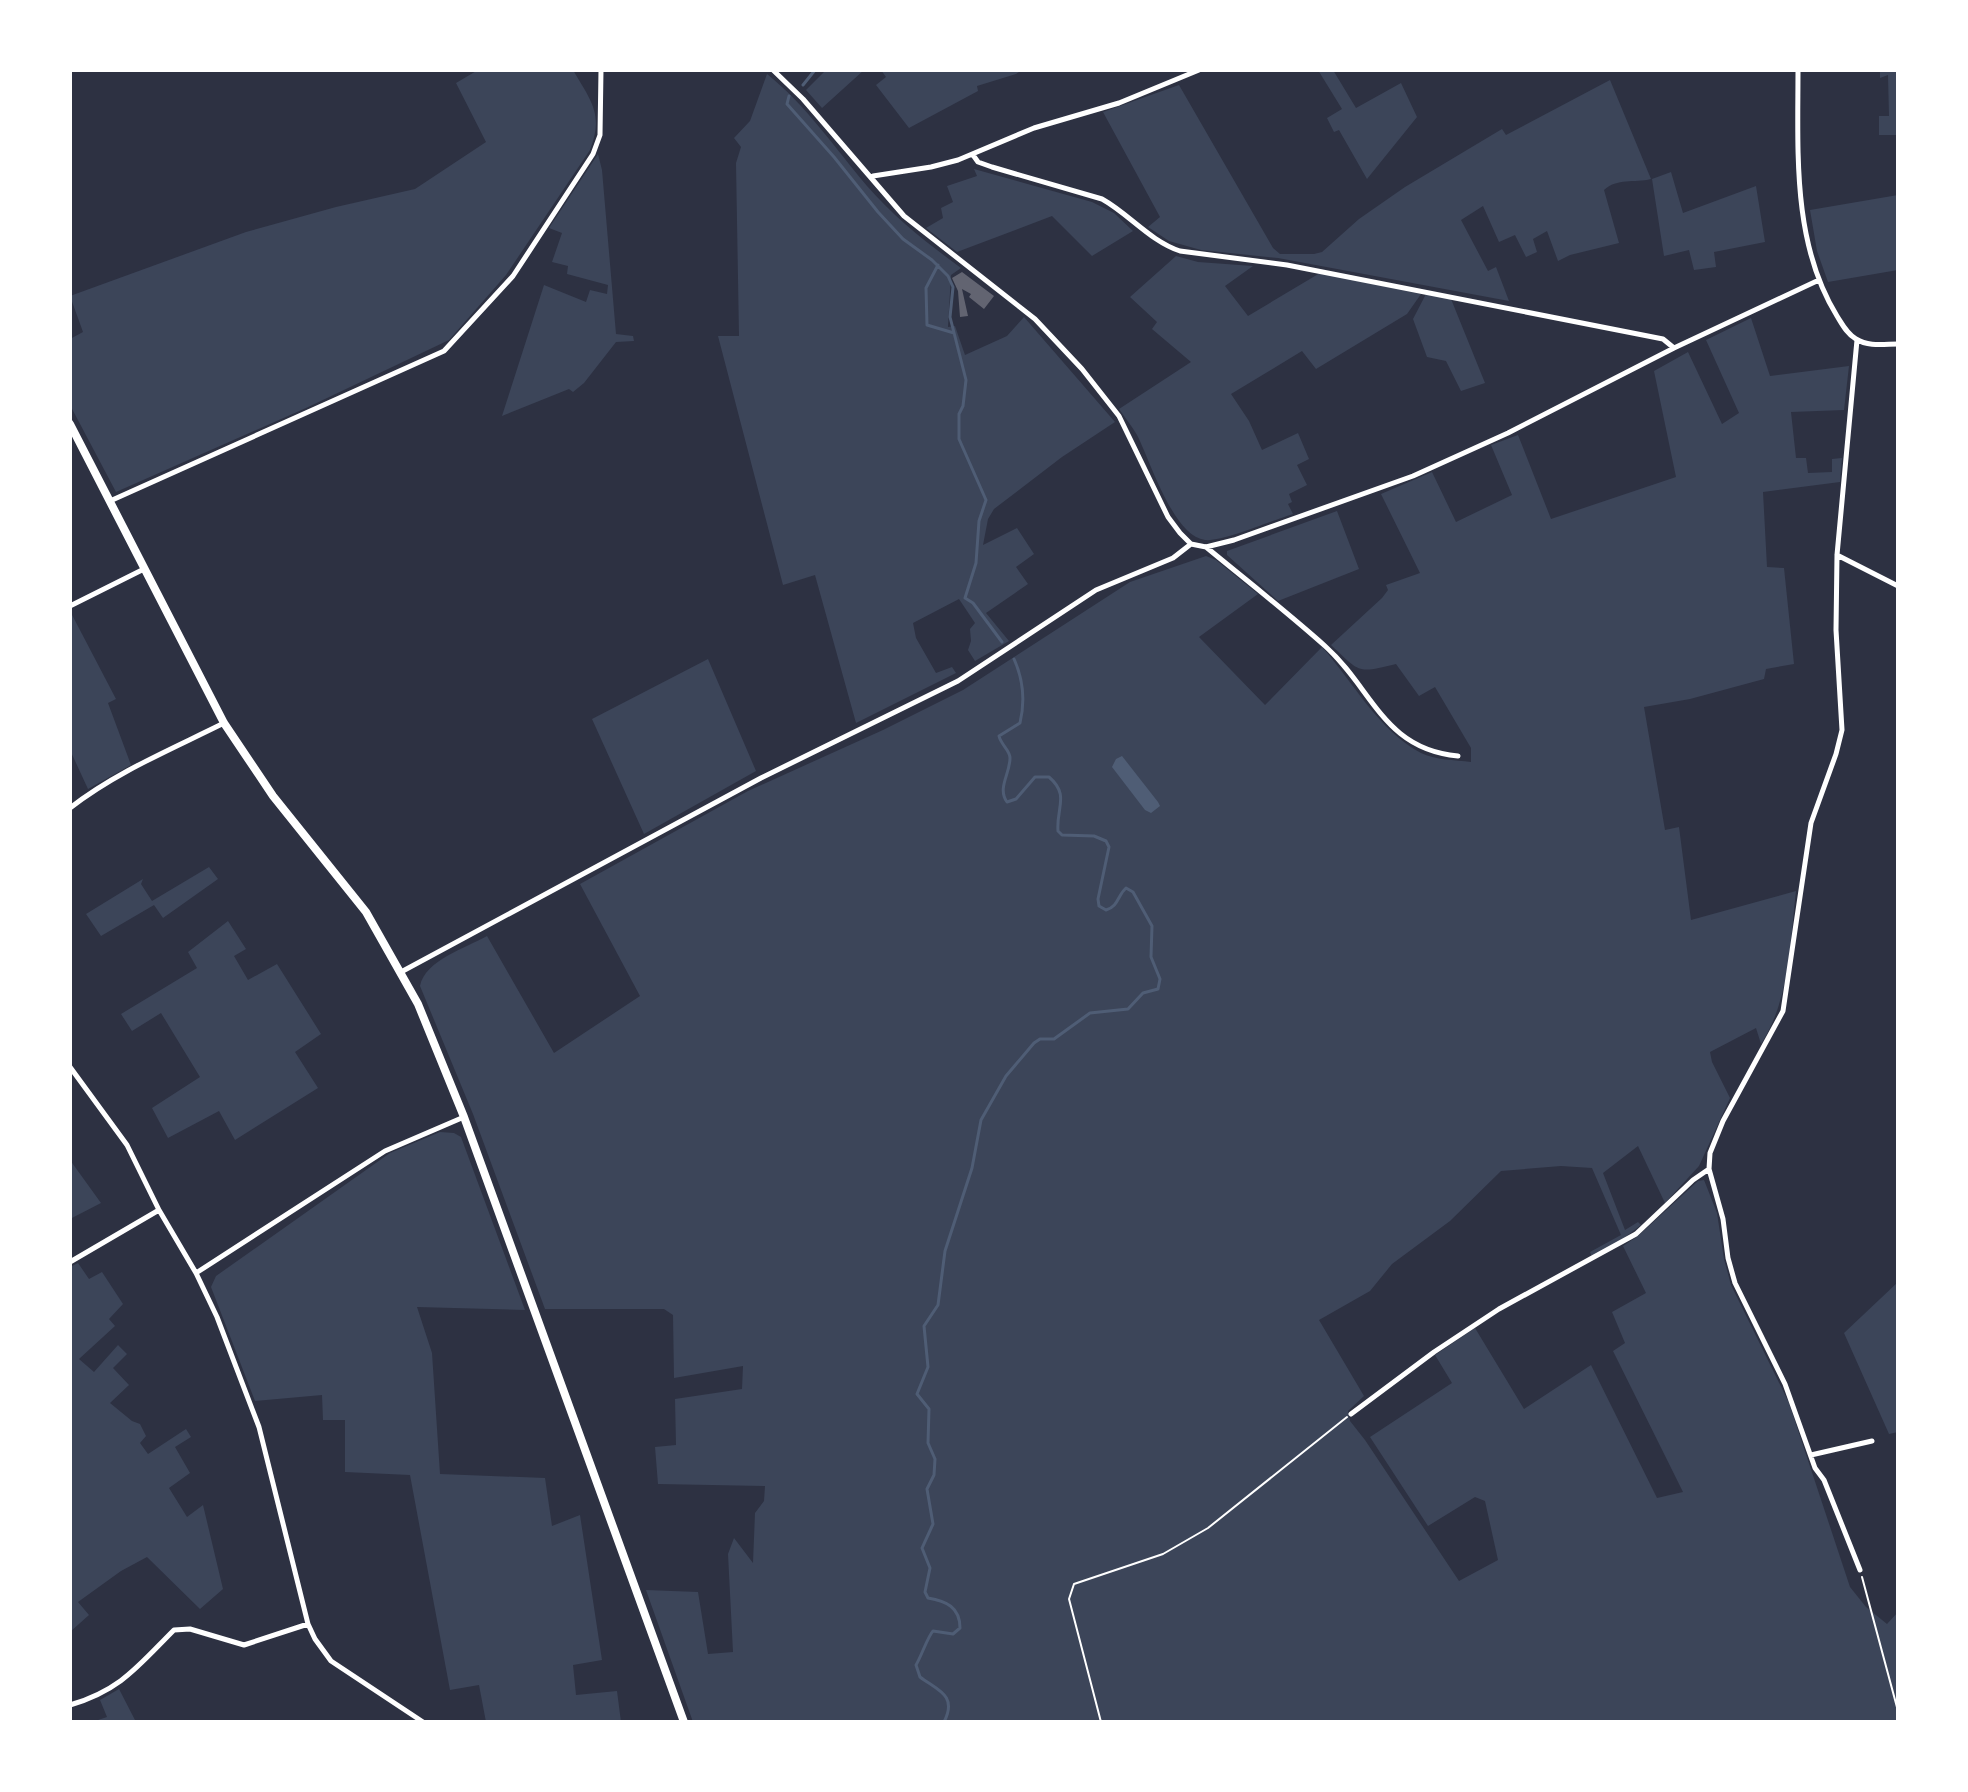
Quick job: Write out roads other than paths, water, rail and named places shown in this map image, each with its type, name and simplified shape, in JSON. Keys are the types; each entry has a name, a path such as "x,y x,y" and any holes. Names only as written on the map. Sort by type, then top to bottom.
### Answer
{"main road":[{"path":"70,424 224,723 273,796 366,912 401,972 432,1037 464,1117 684,1722"}],"street":[{"path":"110,501 444,351 513,276 593,154 600,135 601,70"},
{"path":"773,70 803,99 904,216 1035,319 1082,369 1119,416 1168,517 1191,544 1206,547 1234,540 1413,476 1508,433 1674,348 1819,280"},
{"path":"872,176 931,167 973,155 1034,128 1119,103 1199,70"},
{"path":"1798,70 1799,179 1810,249 1819,280 1843,327 1857,340 1869,344 1898,344"},
{"path":"973,155 978,162 992,167 1102,199 1169,247 1180,251 1287,265 1663,339 1674,348"},
{"path":"1857,340 1837,555 1836,630 1842,730 1811,823 1783,1011 1723,1121 1710,1153 1709,1169 1723,1219 1735,1283 1793,1402 1811,1455 1860,1570"},
{"path":"401,972 761,778 958,681 1096,590 1173,558 1191,544"},
{"path":"1206,547 1342,662 1373,707 1390,725 1423,750 1458,756"},
{"path":"1837,555 1898,586"},
{"path":"70,606 144,569"},
{"path":"70,808 89,793 224,723"},
{"path":"70,1067 127,1145 159,1210 196,1273 244,1383 259,1427 308,1624 315,1639 331,1661 423,1722"},
{"path":"196,1273 385,1151 464,1117"},
{"path":"1351,1414 1434,1352 1499,1309 1636,1234 1693,1180 1709,1169"},
{"path":"70,1262 159,1210"},
{"path":"1811,1455 1872,1441"},
{"path":"70,1705 94,1698 119,1685 174,1630 190,1629 244,1645 308,1624"}],"waterway":[{"path":"803,85 815,70"},
{"path":"789,96 787,104 878,212 903,239 932,260 948,276 953,287 950,317 966,380 959,414 959,439 986,500 979,521 976,563 965,598 973,603 1002,642"},
{"path":"938,265 926,288 927,325 954,333"},
{"path":"944,1722 948,1713 947,1699 920,1677 916,1665 933,1631 953,1634 960,1628 955,1610 946,1603 928,1598 925,1592 930,1568 922,1548 933,1524 927,1489 934,1475 935,1459 928,1443 929,1409 917,1394 928,1367 924,1326 938,1305 945,1251 972,1168 981,1120 1006,1076 1034,1043 1040,1039 1054,1039 1090,1013 1128,1009 1143,993 1158,989 1160,979 1151,957 1152,926 1133,892 1126,888 1110,908 1106,910 1099,906 1109,847 1106,841 1094,836 1062,835 1058,831 1061,796 1049,777 1035,777 1016,799 1007,802 1004,797 1010,758 999,736 1020,723 1022,707 1021,683 1014,659"}]}
